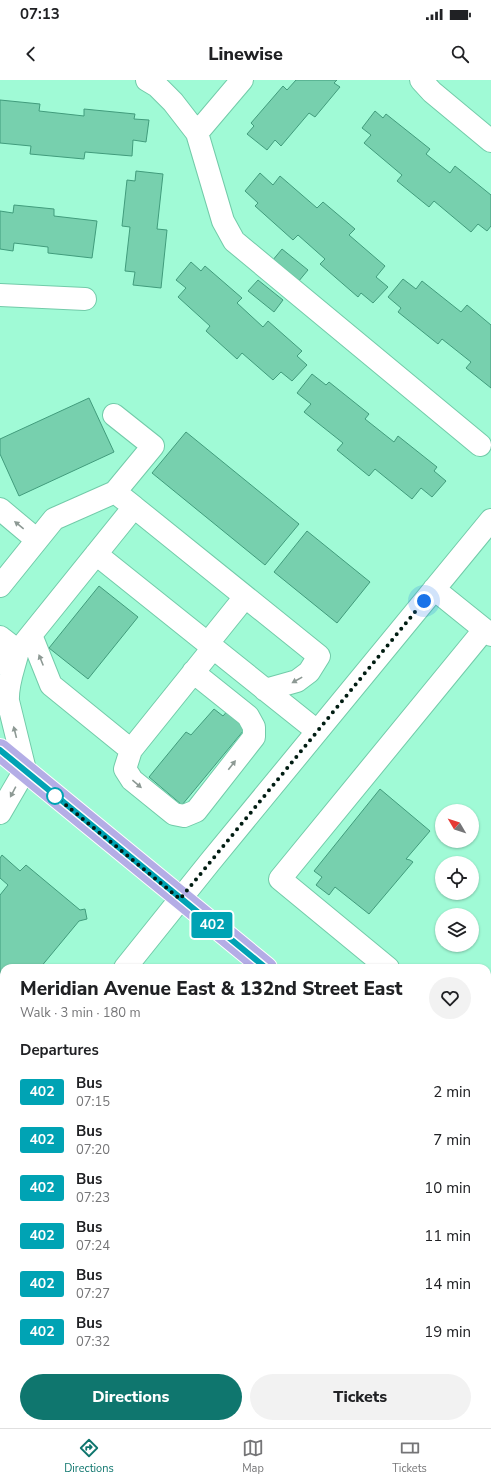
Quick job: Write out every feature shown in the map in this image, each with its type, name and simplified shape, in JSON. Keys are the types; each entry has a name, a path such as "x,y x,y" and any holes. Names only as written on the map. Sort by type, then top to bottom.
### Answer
{"main road":[{"path":"0,750 261,964"}],"street":[{"path":"147,80 157,86 173,102 197,133 223,221 234,241 480,445"},
{"path":"197,133 242,80"},
{"path":"421,80 432,92 491,141"},
{"path":"0,295 85,299"},
{"path":"0,586 54,518 115,492 153,446 114,415"},
{"path":"115,492 319,656 308,672 297,681 265,690"},
{"path":"0,663 24,643 134,507"},
{"path":"0,509 37,540"},
{"path":"128,964 317,731 491,520"},
{"path":"96,554 317,731"},
{"path":"383,964 280,879 488,633 434,589"},
{"path":"193,672 248,716 254,727 254,737 196,811 184,816 174,814 132,780 125,769 131,750 193,672 245,597"},
{"path":"0,637 24,643 51,685 131,750"},
{"path":"0,813 25,770 8,701 7,691 15,663 24,643"}],"building":[{"path":"296,80 337,80 334,83 340,87 315,117 309,113 281,146 275,140 267,150 247,134 254,126 251,123 283,86 287,90"},
{"path":"0,100 40,104 39,111 84,116 84,109 135,114 134,119 149,120 146,142 133,140 132,156 85,152 84,159 30,154 31,146 0,143"},
{"path":"375,111 383,118 386,114 430,149 426,154 450,173 455,166 491,195 491,226 487,231 478,224 471,232 434,201 429,207 397,181 402,175 364,143 371,135 362,128"},
{"path":"136,171 163,174 157,229 167,230 161,288 133,285 135,272 125,271 130,227 122,226 127,180 135,181"},
{"path":"260,173 273,185 280,176 317,208 323,202 355,229 349,235 385,266 376,277 388,287 373,303 361,293 358,297 320,264 325,259 298,235 293,240 255,206 258,203 245,191"},
{"path":"14,205 54,209 54,216 97,221 92,258 48,253 48,247 14,243 13,251 0,249 0,211 13,213"},
{"path":"282,249 308,270 298,282 272,261"},
{"path":"191,262 201,271 205,266 242,298 237,303 263,327 268,321 302,351 297,356 307,365 292,381 281,372 273,380 242,353 237,359 206,331 210,326 178,297 186,288 176,280"},
{"path":"403,279 416,289 422,281 461,312 467,305 491,325 491,388 466,368 471,362 442,339 438,344 398,312 401,308 388,297"},
{"path":"258,280 283,300 274,312 248,291"},
{"path":"312,374 326,385 329,382 369,414 365,419 394,442 398,436 437,467 434,471 446,481 432,497 421,488 412,499 375,469 369,476 337,450 343,443 304,412 311,404 297,393"},
{"path":"89,398 114,452 19,496 0,454 0,439"},
{"path":"186,432 299,524 265,565 152,473"},
{"path":"307,531 370,582 337,623 274,572"},
{"path":"99,586 138,617 88,679 49,648"},
{"path":"230,708 249,724 182,805 149,777 186,732 191,735 214,709 223,716"},
{"path":"380,789 430,831 406,859 413,862 369,914 335,887 329,895 316,885 322,877 314,871"},
{"path":"2,855 20,871 26,865 80,910 85,909 87,919 79,921 43,964 0,964 0,895 8,885 0,878 0,858"}],"bus line":[{"name":"402","path":"0,750 261,964"}],"route":[{"path":"55,796 180,899 424,601"}]}
